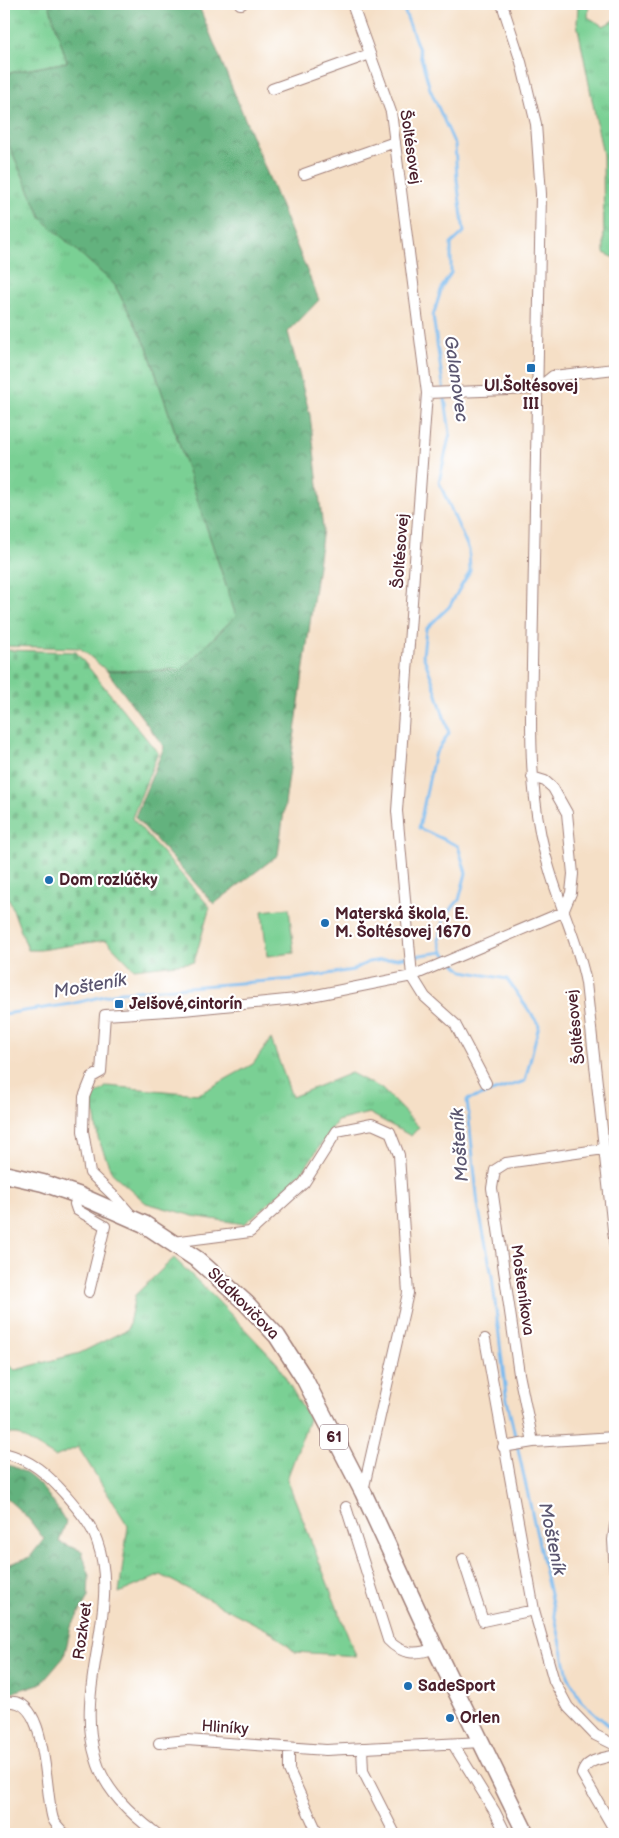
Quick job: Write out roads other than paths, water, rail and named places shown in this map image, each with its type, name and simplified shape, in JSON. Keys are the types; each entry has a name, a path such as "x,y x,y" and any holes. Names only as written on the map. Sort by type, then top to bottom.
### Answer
{"main road":[{"name":"Sládkovičova","path":"4,1174 78,1194 134,1219 173,1242 216,1275 261,1317 277,1336 304,1378 362,1492 435,1648 526,1834"}],"street":[{"name":"Šoltésovej","path":"352,4 392,112 427,393 397,811 412,976 425,998 455,1024 486,1083"},
{"name":"Šoltésovej","path":"502,4 521,62 536,124 540,194 531,717 532,777 543,846 563,912 581,958 586,983 615,1248"},
{"path":"272,89 370,54"},
{"path":"304,174 395,142"},
{"path":"427,393 537,389 553,376 615,369"},
{"path":"134,1219 118,1200 90,1173 83,1131 84,1097 92,1077 101,1072 105,1014 183,1010 296,999 412,976 563,912 571,893 573,874 567,814 553,788 545,781 532,777"},
{"path":"173,1242 250,1232 304,1183 337,1131 372,1124 390,1132 399,1155 408,1293 362,1492"},
{"name":"Mošteníkova","path":"533,1442 518,1374 492,1188 495,1170 506,1163 604,1149"},
{"path":"78,1194 75,1204 77,1210 105,1226 89,1292"},
{"path":"485,1339 513,1445 534,1610 554,1681 568,1707 595,1735 615,1745"},
{"path":"513,1445 615,1436"},
{"name":"Rozkvet","path":"4,1453 19,1457 48,1475 77,1507 97,1541 102,1566 103,1608 88,1709 90,1734 95,1758 103,1778 114,1794 142,1823 157,1834"},
{"path":"346,1507 388,1640 394,1647 403,1652 415,1654 435,1648"},
{"path":"615,1524 613,1540 615,1574"},
{"path":"463,1559 483,1622 534,1610"},
{"path":"4,1703 11,1701 25,1706 37,1725 53,1820 65,1834"},
{"name":"Hliníky","path":"159,1743 187,1740 326,1750 482,1742"},
{"path":"453,1744 496,1812 506,1834"},
{"path":"289,1748 289,1770 318,1834"},
{"path":"362,1748 363,1771 395,1834"},
{"path":"615,1755 588,1763 582,1774 615,1831"}],"waterway":[{"name":"Galanovec","path":"402,4 419,50 430,89 455,145 457,180 464,232 451,244 451,273 442,287 433,316 450,433 439,482 469,550 470,571 449,607 426,629 423,655 449,733 434,756 419,828 458,846 466,873 459,900 444,917 439,940 443,952"},
{"name":"Mošteník","path":"4,1014 71,1004 121,992 295,979 353,970 368,962 443,952 463,971 507,979 539,1025 525,1081 467,1100 478,1205 492,1276 506,1395 568,1676 581,1701 615,1729"}],"place":[{"name":"Ul.Šoltésovej III","path":"531,368"},
{"name":"Dom rozlúčky","path":"49,880"},
{"name":"Materská škola, E. M. Šoltésovej 1670","path":"325,923"},
{"name":"Jelšové,cintorín","path":"119,1004"},
{"name":"SadeSport","path":"408,1686"},
{"name":"Orlen","path":"450,1718"}]}
